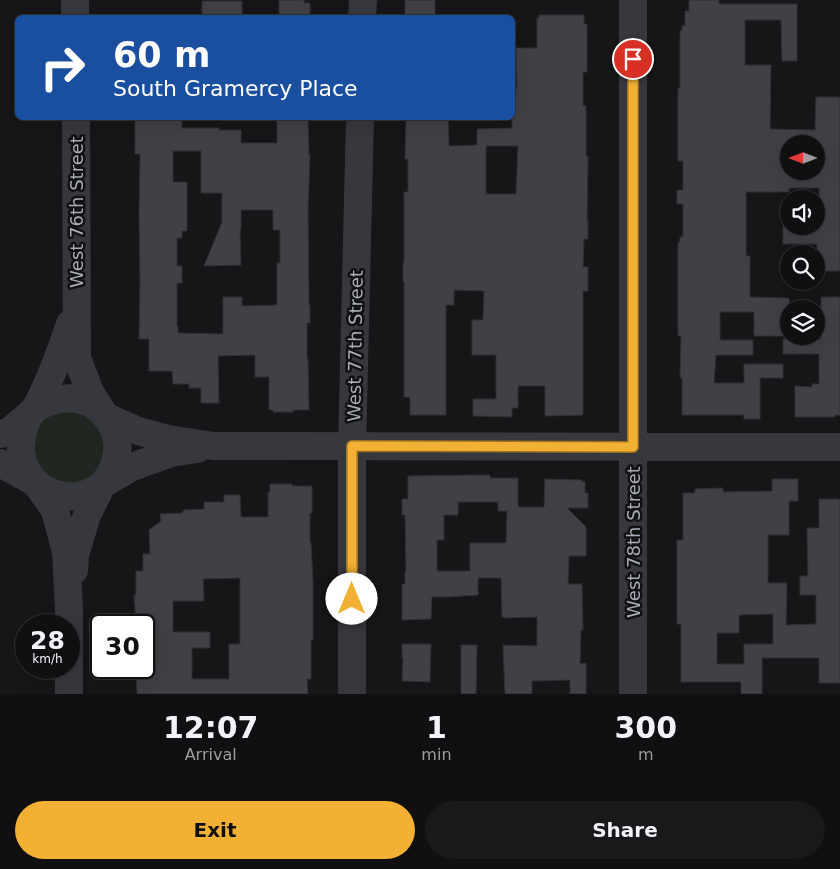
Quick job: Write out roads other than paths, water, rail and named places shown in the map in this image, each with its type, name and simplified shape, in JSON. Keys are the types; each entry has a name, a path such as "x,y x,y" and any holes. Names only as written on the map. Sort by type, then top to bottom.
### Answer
{"street":[{"path":"75,0 75,15"},
{"path":"362,15 363,0"},
{"name":"West 78th Street","path":"633,0 633,694"},
{"name":"West 76th Street","path":"76,120 77,358 90,392 106,416"},
{"name":"West 77th Street","path":"352,694 352,446 360,120"},
{"name":"West 76th Street","path":"34,410 58,360 76,306"},
{"path":"0,434 10,430 34,410 52,400 74,398 94,405 106,416 115,431 118,450 113,471 87,515 76,555 69,609"},
{"path":"34,410 23,428 21,451 25,469 55,510 66,552 69,609 69,694"},
{"path":"106,416 138,430 168,439 213,446 840,447"},
{"path":"0,463 35,482 48,492 68,497 88,494 132,467 171,453 213,446"}]}
